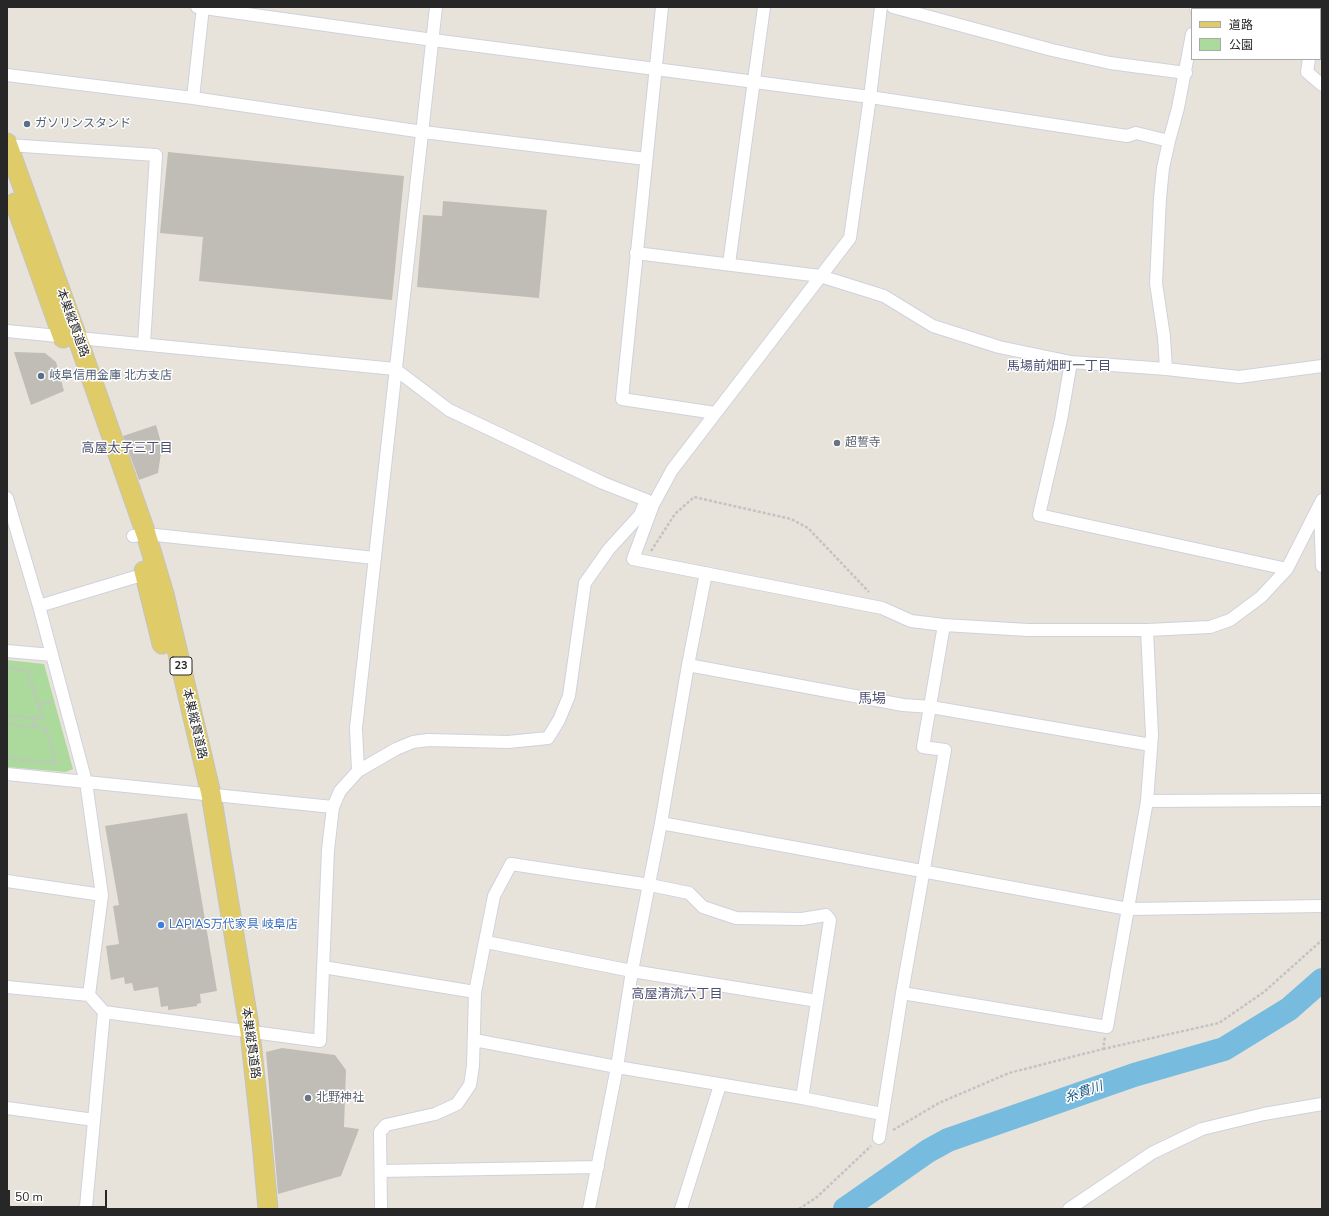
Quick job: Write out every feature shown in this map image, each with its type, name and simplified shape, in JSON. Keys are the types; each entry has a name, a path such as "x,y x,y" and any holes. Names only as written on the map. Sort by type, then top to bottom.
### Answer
{"main road":[{"name":"本巣縦貫道路","path":"7,144 70,337 139,535 164,594 204,794 262,1143 268,1209"},
{"name":"本巣縦貫道路","path":"7,182 70,337"},
{"name":"本巣縦貫道路","path":"139,535 145,574 204,794"},
{"name":"本巣縦貫道路","path":"243,1031 255,1209"}],"street":[{"path":"193,98 201,7 433,40 870,97 1127,136 1136,133 1169,141"},
{"path":"358,771 356,728 436,7"},
{"path":"662,7 657,69 636,252 622,399 716,413"},
{"path":"729,264 755,82 764,7"},
{"path":"7,987 89,995 104,1012 320,1041 328,850 333,807 340,791 358,771 396,748 413,742 428,740 508,742 548,738 559,720 568,696 585,583 609,549 650,503 672,470 850,238 881,7"},
{"path":"893,7 1052,50 1110,63 1186,73"},
{"path":"1166,369 1164,337 1156,283 1160,198 1163,168 1186,73 1191,40"},
{"path":"1309,60 1307,72 1322,85"},
{"path":"7,75 193,98 422,132 646,159"},
{"path":"7,144 156,155 144,344"},
{"path":"636,252 820,276 884,296 933,326 999,347 1071,362 1166,369 1239,377 1322,366"},
{"path":"7,331 395,369 449,410 603,483 650,503"},
{"path":"1071,362 1061,420 1039,515 1286,569"},
{"path":"7,498 39,606 86,782 102,895 89,995"},
{"path":"650,503 633,559 882,608 911,621 944,625 1028,630 1147,630 1210,627 1230,620 1261,597 1286,569 1321,503"},
{"path":"1321,503 1322,566"},
{"path":"139,535 375,558"},
{"path":"589,1209 617,1067 632,971 650,885 688,665 706,573"},
{"path":"39,606 145,574"},
{"path":"879,1138 923,871 946,750 923,747 944,625"},
{"path":"902,993 1107,1027 1147,801 1151,745 1147,630"},
{"path":"7,651 52,655"},
{"path":"688,665 903,706 931,707 1151,745"},
{"path":"7,774 333,807"},
{"path":"1147,801 1322,800"},
{"path":"661,823 1128,909 1322,906"},
{"path":"381,1209 380,1132 386,1125 436,1114 457,1104 470,1085 473,1066 475,992 494,896 511,864 650,885 689,893 703,908 736,918 802,919 826,915 830,920 802,1098"},
{"path":"7,881 102,895"},
{"path":"486,942 632,971 817,1002"},
{"path":"323,967 475,992"},
{"path":"84,1209 86,1208 104,1012"},
{"path":"474,1040 617,1067 802,1098 882,1114"},
{"path":"681,1209 720,1085"},
{"path":"1069,1209 1152,1153 1202,1129 1264,1114 1322,1104"},
{"path":"7,1108 94,1120"},
{"path":"381,1171 598,1167"}],"path":[{"path":"644,561 675,514 694,497 791,519 808,528 844,565 882,608"},
{"path":"7,668 27,670 44,719 7,715"},
{"path":"33,718 35,727"},
{"path":"7,724 46,728 56,763 7,758"},
{"path":"799,1209 817,1197 879,1138 939,1103 1009,1073 1219,1023 1264,992 1322,940"},
{"path":"1103,1050 1107,1027"}],"green space":[{"path":"7,660 44,664 73,769 66,772 7,767"}],"building":[{"path":"168,152 404,176 392,300 199,281 203,237 160,233"},
{"path":"443,201 547,210 539,298 417,287 423,215 442,216"},
{"name":"岐阜信用金庫 北方支店","path":"14,352 45,353 56,362 64,391 31,405"},
{"path":"156,425 162,446 158,473 139,480 123,436"},
{"name":"LAPIAS万代家具 岐阜店","path":"187,813 217,991 200,994 201,1003 197,1004 197,1006 168,1010 168,1006 161,1007 158,987 134,991 132,983 125,984 124,977 111,980 106,946 119,944 113,906 119,905 105,826"},
{"name":"北野神社","path":"282,1048 335,1055 346,1070 344,1127 359,1129 341,1176 278,1194 266,1052"}],"waterway":[{"name":"糸貫川","path":"845,1209 928,1151 948,1140 1134,1075 1224,1049 1289,1009 1322,980"}],"place":[{"name":"ガソリンスタンド","path":"27,124"},
{"name":"岐阜信用金庫 北方支店","path":"41,376"},
{"name":"超誓寺","path":"837,443"},
{"name":"LAPIAS万代家具 岐阜店","path":"161,925"},
{"name":"北野神社","path":"308,1098"}],"district":[{"name":"馬場前畑町一丁目","path":"1059,367"},
{"name":"高屋太子三丁目","path":"127,449"},
{"name":"馬場","path":"872,700"},
{"name":"高屋清流六丁目","path":"677,995"}]}
